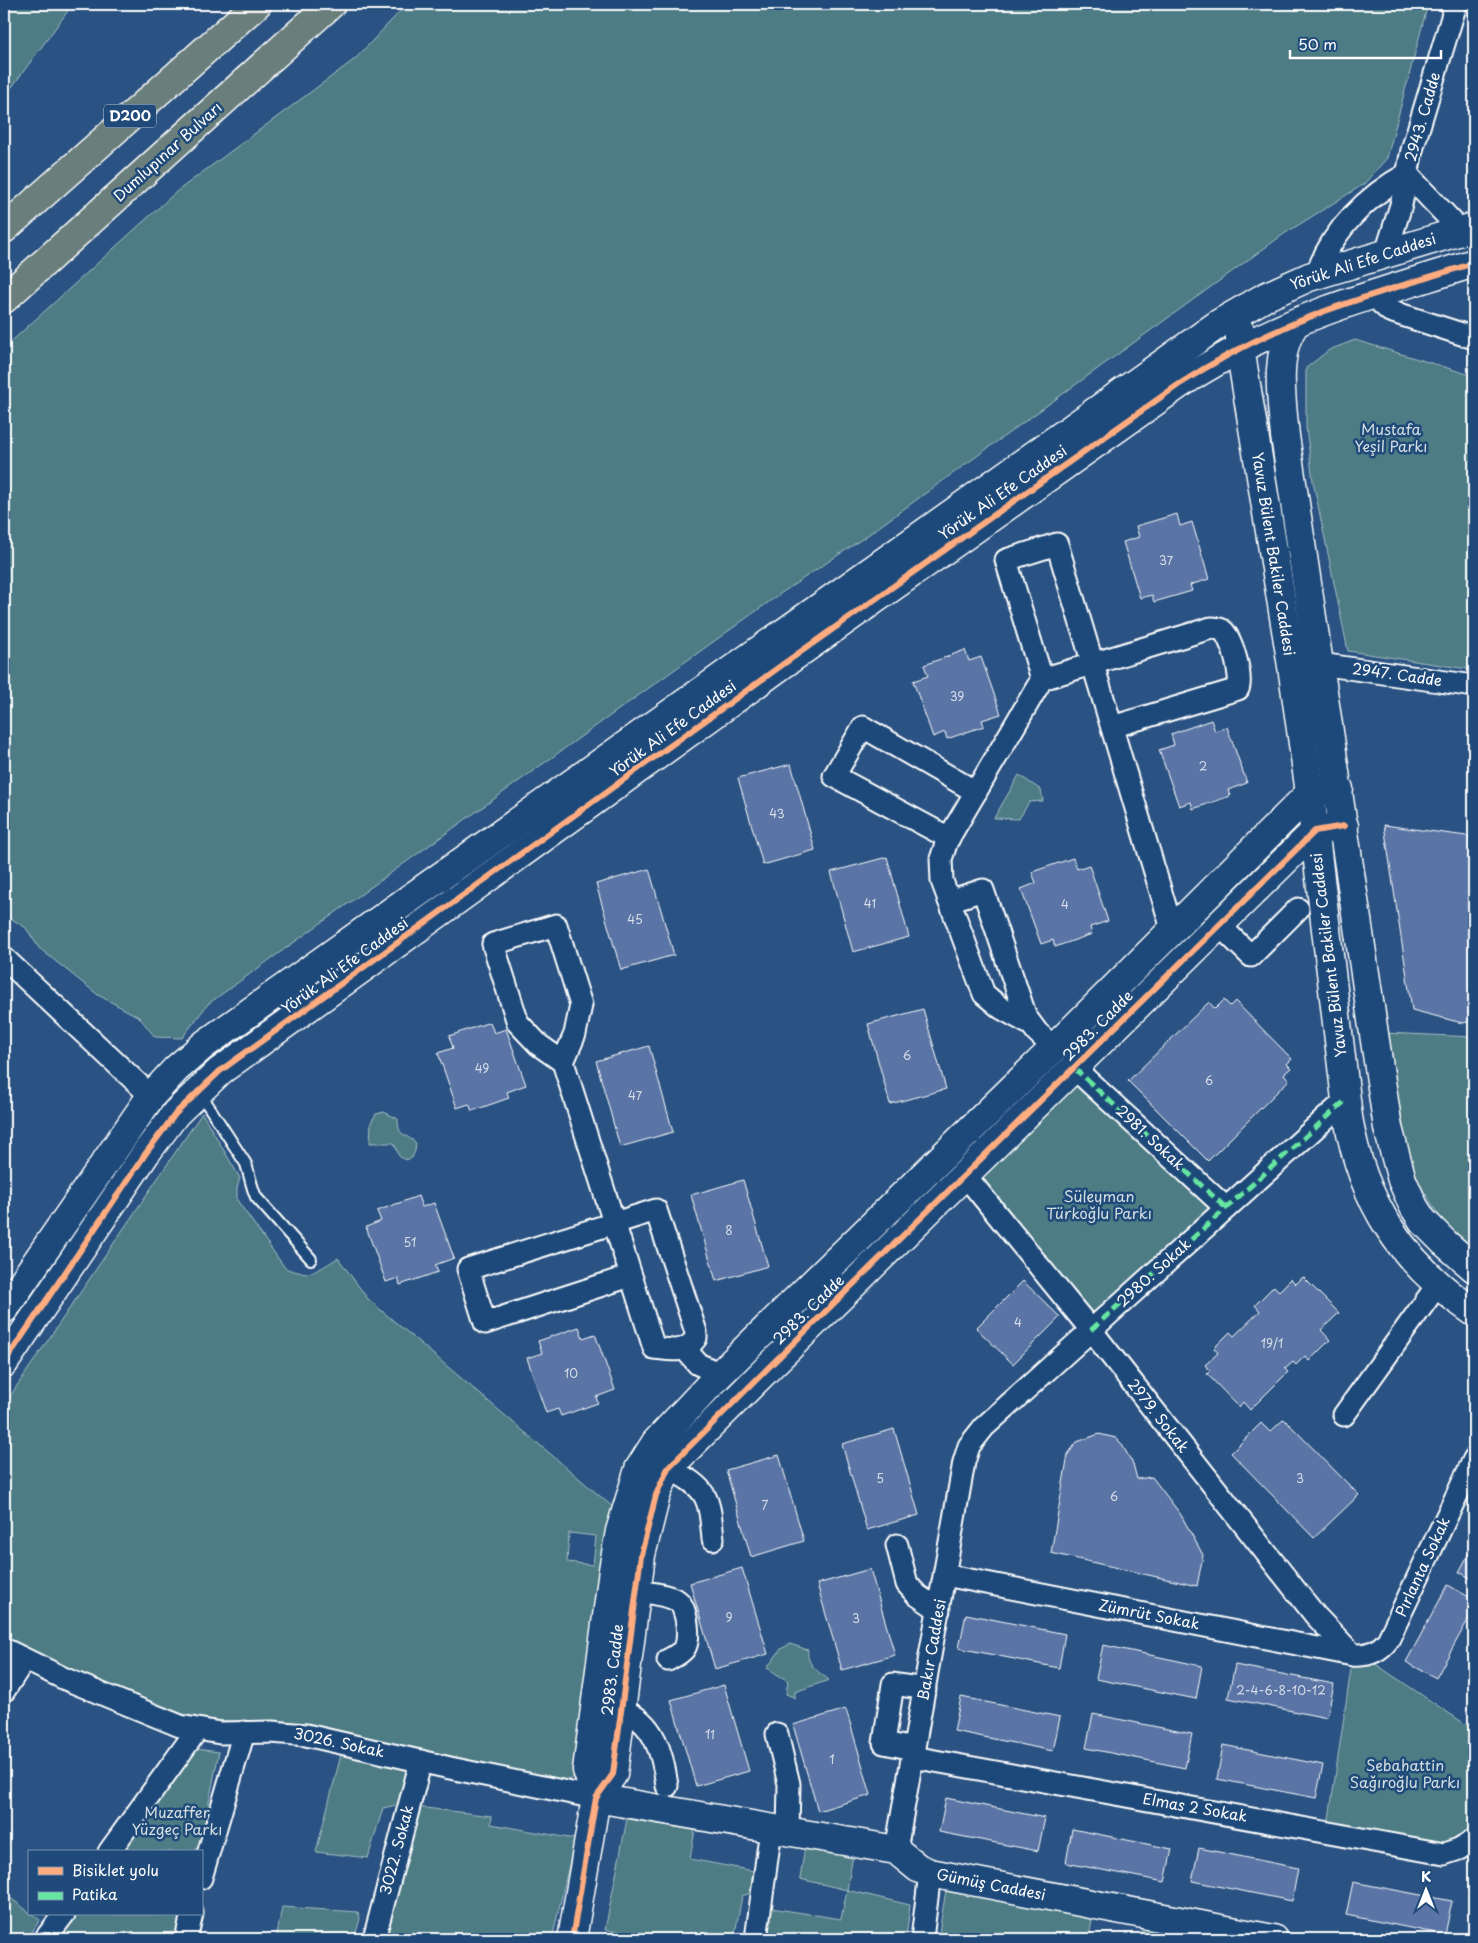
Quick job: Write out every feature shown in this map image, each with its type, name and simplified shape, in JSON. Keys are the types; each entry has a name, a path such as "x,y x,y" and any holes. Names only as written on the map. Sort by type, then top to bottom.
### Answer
{"highway":[{"name":"D200","path":"4,229 257,4"},
{"name":"Dumlupınar Bulvarı","path":"4,299 332,4"}],"street":[{"name":"2943. Cadde","path":"1386,253 1401,205 1412,150 1456,4"},
{"name":"2943. Cadde","path":"1406,174 1468,229"},
{"name":"2943. Cadde","path":"1317,274 1332,243 1350,220 1380,190 1406,174"},
{"name":"Yörük Ali Efe Caddesi","path":"4,1309 151,1096 190,1056 213,1038 1232,316 1300,280 1468,229"},
{"path":"1386,253 1377,294 1385,308 1395,314 1474,338"},
{"name":"Yörük Ali Efe Caddesi","path":"4,1363 146,1153 176,1113 220,1071 782,665 1178,384 1240,348 1296,323 1377,294 1474,263"},
{"name":"Yavuz Bülent Bakiler Caddesi","path":"1260,300 1243,320 1240,348 1292,666 1310,792 1346,1100 1354,1148 1370,1196 1402,1246 1438,1284 1474,1312"},
{"name":"Yavuz Bülent Bakiler Caddesi","path":"1296,323 1288,334 1284,349 1282,397 1288,459 1388,1128 1407,1193 1423,1221 1474,1268"},
{"path":"1042,680 1006,560 1056,544 1172,930"},
{"path":"1074,1068 1030,1024 1001,1008 984,994 942,881 942,855 949,838 1042,680 1211,628 1220,629 1230,640 1240,679 1238,689 1112,728"},
{"path":"1292,666 1320,664"},
{"name":"2947. Cadde","path":"1320,664 1474,686"},
{"path":"949,838 834,776 863,728 976,792"},
{"path":"1310,792 1338,788"},
{"name":"2983. Cadde","path":"572,1939 596,1798 613,1774 636,1592 654,1479 646,1455 720,1374 1054,1048 1310,792"},
{"path":"1315,831 1344,826"},
{"name":"2983. Cadde","path":"596,1798 587,1770 613,1570 620,1531 654,1479 1315,831"},
{"path":"949,901 983,890 1030,1024"},
{"path":"1219,925 1251,956 1298,909"},
{"path":"563,1062 575,1034 581,1005 556,925 493,944 518,1023 539,1045 563,1062 614,1223 630,1276 654,1348 684,1349 695,1340 696,1334 656,1210 614,1223 468,1269 482,1314 485,1323 630,1276"},
{"path":"4,958 151,1096 176,1113"},
{"name":"2981. Sokak","path":"1074,1068 1226,1208"},
{"name":"2980. Sokak","path":"967,1450 984,1427 1346,1100"},
{"name":"2979. Sokak","path":"965,1175 1091,1330 1315,1615 1353,1654"},
{"path":"1344,1415 1438,1284"},
{"path":"684,1349 698,1364 720,1374"},
{"name":"Bakır Caddesi","path":"896,1850 967,1450"},
{"name":"Pırlanta Sokak","path":"1353,1654 1371,1653 1379,1649 1388,1640 1474,1459"},
{"path":"654,1479 694,1482 703,1492 710,1513 713,1539"},
{"path":"897,1545 907,1584 917,1595 939,1610"},
{"name":"Zümrüt Sokak","path":"945,1575 1353,1654"},
{"path":"636,1592 672,1598 682,1607 687,1619 686,1646 668,1660"},
{"name":"3026. Sokak","path":"4,1649 76,1684 180,1726 220,1733 244,1732 306,1735 596,1798"},
{"path":"4,1691 24,1660"},
{"name":"Elmas 2 Sokak","path":"925,1689 893,1684 884,1743 913,1753 1444,1854 1454,1852 1474,1840"},
{"path":"621,1710 641,1719 654,1737 662,1759 668,1786"},
{"path":"110,1850 197,1730"},
{"path":"202,1875 244,1732"},
{"path":"756,1939 789,1784 777,1734"},
{"name":"3022. Sokak","path":"374,1939 421,1761"},
{"path":"596,1798 896,1850"},
{"name":"Gümüş Caddesi","path":"896,1850 913,1865 930,1873 1273,1939"},
{"path":"922,1939 930,1873"},
{"path":"46,1939 63,1916"},
{"path":"186,1939 192,1916"}],"lane":[{"path":"198,1090 246,1164 256,1197 311,1259"}],"green space":[{"path":"4,4 73,4 4,98"},
{"path":"407,4 1428,4 1387,158 1364,184 1284,234 865,537 780,594 208,1004 182,1038 155,1037 139,1017 98,995 39,948 26,928 4,914 4,348 176,192 355,59"},
{"name":"Mustafa Yeşil Parkı","path":"1355,340 1474,376 1474,670 1348,651 1313,481 1306,428 1306,368 1329,350"},
{"path":"1019,775 1041,790 1043,801 1029,802 1019,819 994,818"},
{"path":"1385,1033 1474,1037 1473,1250 1440,1217 1420,1185 1410,1160"},
{"name":"Süleyman Türkoğlu Parkı","path":"1074,1068 1226,1208 1091,1330 965,1175"},
{"path":"384,1112 398,1119 401,1132 416,1143 412,1158 405,1160 399,1156 394,1143 370,1143 371,1122 376,1114"},
{"path":"202,1113 240,1178 237,1188 237,1200 285,1268 307,1273 313,1272 338,1258 368,1299 614,1508 576,1776 567,1781 301,1724 191,1717 4,1642 4,1405","holes":["569,1533 596,1536 593,1565 567,1562"]},
{"path":"790,1644 808,1650 811,1664 829,1680 795,1692 795,1698 786,1694 788,1681 767,1668 781,1649"},
{"name":"Sebahattin Sağıroğlu Parkı","path":"1353,1655 1362,1655 1474,1730 1474,1840 1464,1847 1327,1832"},
{"name":"Muzaffer Yüzgeç Parkı","path":"196,1749 219,1752 199,1850 121,1850"},
{"path":"342,1751 409,1768 397,1805 383,1808 368,1858 316,1852"},
{"path":"417,1807 492,1816 491,1824 575,1839 552,1939 386,1939 394,1889"},
{"path":"627,1819 695,1830 690,1859 759,1872 756,1891 742,1896 734,1939 677,1939 605,1930"},
{"path":"805,1846 853,1855 847,1890 800,1879"},
{"path":"941,1883 1093,1912 1089,1939 938,1939 946,1890"},
{"path":"847,1890 910,1905 906,1939 766,1939 771,1908 841,1919"},
{"path":"4,1893 28,1911 28,1916 35,1916 40,1920 27,1939 20,1939 4,1928"},
{"path":"282,1907 358,1912 360,1919 354,1939 276,1939"},
{"path":"72,1916 183,1916 177,1939 55,1939"},
{"path":"1143,1921 1167,1926 1165,1939 1140,1939"}],"building":[{"path":"1177,514 1180,526 1192,522 1209,579 1190,585 1192,591 1154,602 1152,595 1140,598 1123,542 1139,537 1136,526"},
{"path":"965,650 969,661 981,657 1001,714 982,720 984,726 947,739 945,732 933,737 913,681 928,676 924,665"},
{"path":"1211,720 1215,731 1227,727 1247,783 1228,790 1230,796 1193,809 1191,802 1179,806 1159,750 1174,745 1171,734"},
{"path":"791,764 815,850 763,865 738,778"},
{"path":"1384,825 1474,837 1474,1021 1462,1023 1412,1010"},
{"path":"887,857 909,937 853,952 831,872"},
{"path":"1073,858 1077,869 1089,865 1108,921 1090,927 1092,934 1055,947 1053,940 1041,944 1021,889 1036,883 1032,872"},
{"path":"649,869 674,955 621,970 596,884"},
{"path":"1224,1000 1230,1006 1235,1001 1292,1059 1287,1064 1291,1068 1284,1074 1289,1080 1208,1161 1128,1081 1209,1002 1215,1009"},
{"path":"923,1009 946,1089 890,1104 868,1024"},
{"path":"490,1022 494,1033 506,1029 526,1085 507,1092 509,1098 472,1111 469,1104 457,1108 438,1053 453,1048 449,1036"},
{"path":"649,1046 673,1132 620,1147 596,1061"},
{"path":"743,1180 768,1266 716,1281 691,1195"},
{"path":"418,1196 422,1207 434,1203 454,1258 435,1265 438,1272 400,1285 398,1278 386,1282 366,1227 381,1221 377,1211"},
{"path":"1303,1277 1339,1313 1321,1330 1330,1340 1309,1361 1305,1356 1296,1365 1293,1362 1285,1369 1288,1372 1250,1410 1243,1402 1239,1407 1207,1374 1210,1371 1205,1365 1218,1353 1214,1348 1230,1332 1234,1336 1260,1311 1255,1305 1274,1286 1279,1291 1291,1279 1296,1284"},
{"path":"1023,1281 1060,1317 1013,1364 976,1328"},
{"path":"579,1327 583,1338 595,1334 615,1390 596,1397 598,1403 561,1416 558,1409 546,1413 527,1358 542,1353 538,1341"},
{"path":"1284,1419 1359,1495 1314,1538 1231,1453 1261,1423 1270,1432"},
{"path":"894,1429 919,1515 867,1530 842,1444"},
{"path":"1099,1434 1116,1438 1133,1464 1137,1479 1152,1477 1181,1515 1203,1555 1197,1586 1051,1553 1068,1454 1077,1442"},
{"path":"779,1455 804,1541 751,1557 726,1470"},
{"path":"1474,1544 1474,1580 1459,1572"},
{"path":"742,1568 768,1654 715,1669 690,1583"},
{"path":"870,1569 895,1655 842,1670 817,1584"},
{"path":"1448,1585 1474,1600 1474,1609 1436,1678 1406,1662"},
{"path":"966,1614 1065,1634 1059,1668 959,1648"},
{"path":"1103,1645 1202,1666 1196,1699 1096,1679"},
{"path":"1235,1665 1334,1684 1327,1718 1228,1698"},
{"path":"724,1685 749,1771 696,1786 671,1700"},
{"path":"961,1697 1060,1717 1053,1751 954,1731"},
{"path":"846,1709 871,1795 818,1811 793,1725"},
{"path":"1093,1714 1192,1734 1185,1768 1086,1748"},
{"path":"1223,1745 1323,1765 1316,1798 1217,1779"},
{"path":"946,1798 1045,1818 1038,1851 939,1832"},
{"path":"1072,1829 1172,1849 1165,1882 1066,1863"},
{"path":"1199,1848 1298,1868 1292,1901 1192,1881"},
{"path":"1353,1882 1452,1901 1445,1935 1346,1915"}],"marked path":[{"path":"1074,1068 1226,1208"},
{"path":"1091,1330 1346,1100"}],"cycle path":[{"path":"4,1363 146,1153 176,1113 220,1071 782,665 1178,385 1213,363 1249,344 1306,318 1362,298 1474,263"},
{"path":"572,1939 596,1798 613,1774 641,1555 656,1495 668,1468 1315,831 1344,826"}]}
